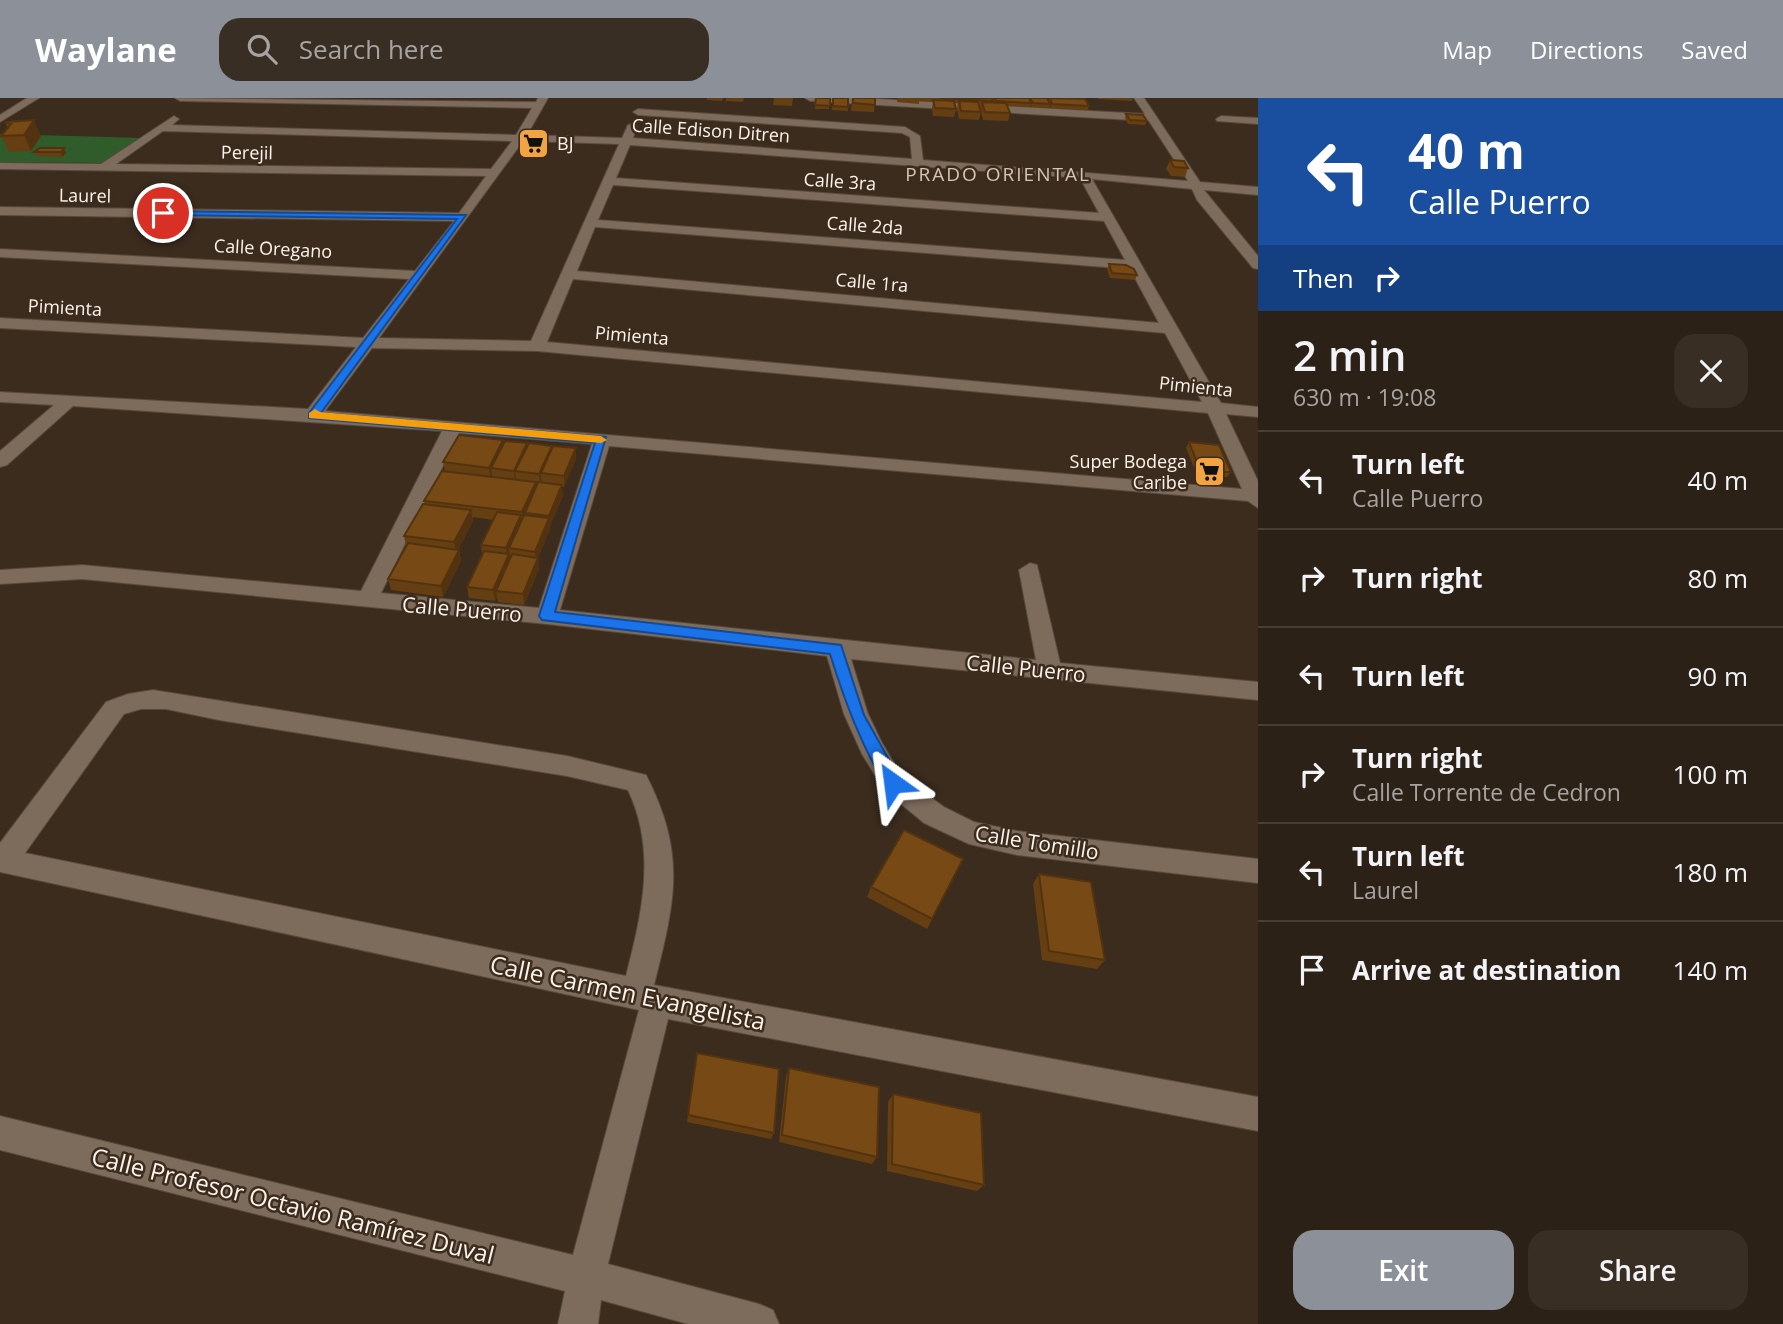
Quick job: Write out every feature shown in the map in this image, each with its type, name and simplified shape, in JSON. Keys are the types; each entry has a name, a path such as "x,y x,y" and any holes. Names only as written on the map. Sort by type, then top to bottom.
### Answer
{"street":[{"path":"0,119 34,98"},
{"path":"180,98 541,101"},
{"path":"104,167 204,98"},
{"path":"537,346 645,98"},
{"path":"810,98 1153,118"},
{"path":"1139,98 1197,186 1201,197 1258,265"},
{"path":"313,415 463,216 520,136 541,101"},
{"path":"638,111 905,130 915,136 918,162"},
{"path":"1221,119 1258,121"},
{"name":"Calle Edison Ditren","path":"160,128 626,141 1084,175 1258,191"},
{"name":"Perejil","path":"0,166 493,173"},
{"path":"1084,175 1172,329 1254,488"},
{"name":"Calle 3ra","path":"609,181 1110,219"},
{"name":"Laurel","path":"0,211 463,216"},
{"name":"Calle 2da","path":"590,223 1136,265"},
{"name":"Calle Oregano","path":"0,253 418,275"},
{"name":"Calle 1ra","path":"568,274 1172,329"},
{"name":"Pimienta","path":"0,323 369,343 537,346 1258,412"},
{"path":"0,397 313,415 602,440 1254,488"},
{"path":"0,461 69,401"},
{"path":"367,600 453,427"},
{"path":"547,616 602,440"},
{"path":"1030,569 1050,671"},
{"name":"Calle Puerro","path":"0,577 82,572 547,616 836,649 1258,691"},
{"name":"Calle Tomillo","path":"836,649 856,715 871,747 893,783 934,816 968,832 1017,843 1258,871"},
{"path":"2,860 115,708 132,699 162,698 219,711 567,766 637,782 654,818 658,891 647,998 578,1324"},
{"name":"Calle Carmen Evangelista","path":"2,860 647,998 1258,1114"},
{"name":"Calle Profesor Octavio Ramírez Duval","path":"0,1133 586,1277 759,1324"}],"green space":[{"path":"0,134 143,138 104,163 0,162"}],"building":[{"path":"816,98 830,98 830,106 815,105"},
{"path":"833,98 848,98 848,107 833,106"},
{"path":"853,98 875,98 875,105 853,103"},
{"path":"940,98 992,98 993,101"},
{"path":"995,98 1029,98 1031,103 996,101"},
{"path":"1030,98 1047,98 1050,104 1033,103"},
{"path":"1050,98 1085,99 1089,106 1052,104"},
{"path":"933,100 954,101 956,109 935,108"},
{"path":"959,101 978,102 981,112 961,111"},
{"path":"982,102 1006,103 1010,113 985,112"},
{"path":"1126,114 1143,115 1147,121 1130,120"},
{"path":"34,120 24,135 1,136 11,124 5,122"},
{"path":"530,135 543,136 537,143 524,142"},
{"path":"40,148 64,148 61,152 34,152"},
{"path":"1170,160 1184,161 1188,168 1174,167"},
{"path":"1109,264 1126,265 1134,269 1137,275 1112,273"},
{"path":"459,435 503,440 489,468 443,462"},
{"path":"505,441 527,443 514,471 491,468"},
{"path":"1189,442 1219,445 1231,472 1201,472"},
{"path":"529,443 552,446 539,474 515,471"},
{"path":"553,446 576,448 564,476 541,473"},
{"path":"442,471 536,482 522,512 424,501"},
{"path":"538,482 562,485 549,516 525,513"},
{"path":"423,504 471,510 454,542 404,536"},
{"path":"497,512 521,515 506,548 481,545"},
{"path":"524,515 549,518 535,552 509,548"},
{"path":"408,543 459,550 441,586 388,579"},
{"path":"484,551 509,554 493,590 467,587"},
{"path":"512,554 538,558 523,594 496,591"},
{"path":"904,830 963,859 932,919 871,887"},
{"path":"1039,874 1091,882 1105,960 1049,951"},
{"path":"697,1053 779,1069 774,1133 688,1115"},
{"path":"789,1068 879,1087 877,1157 782,1135"},
{"path":"893,1094 981,1113 984,1185 892,1164"}],"slow traffic":[{"path":"315,413 313,415 601,440"}],"place":[{"name":"BJ","path":"534,143"},
{"name":"Super Bodega Caribe","path":"1210,471"}],"district":[{"name":"PRADO ORIENTAL","path":"998,174"}],"route":[{"path":"163,213 463,216 313,415 602,440 547,616 836,649 856,715 871,747 893,783"}]}
